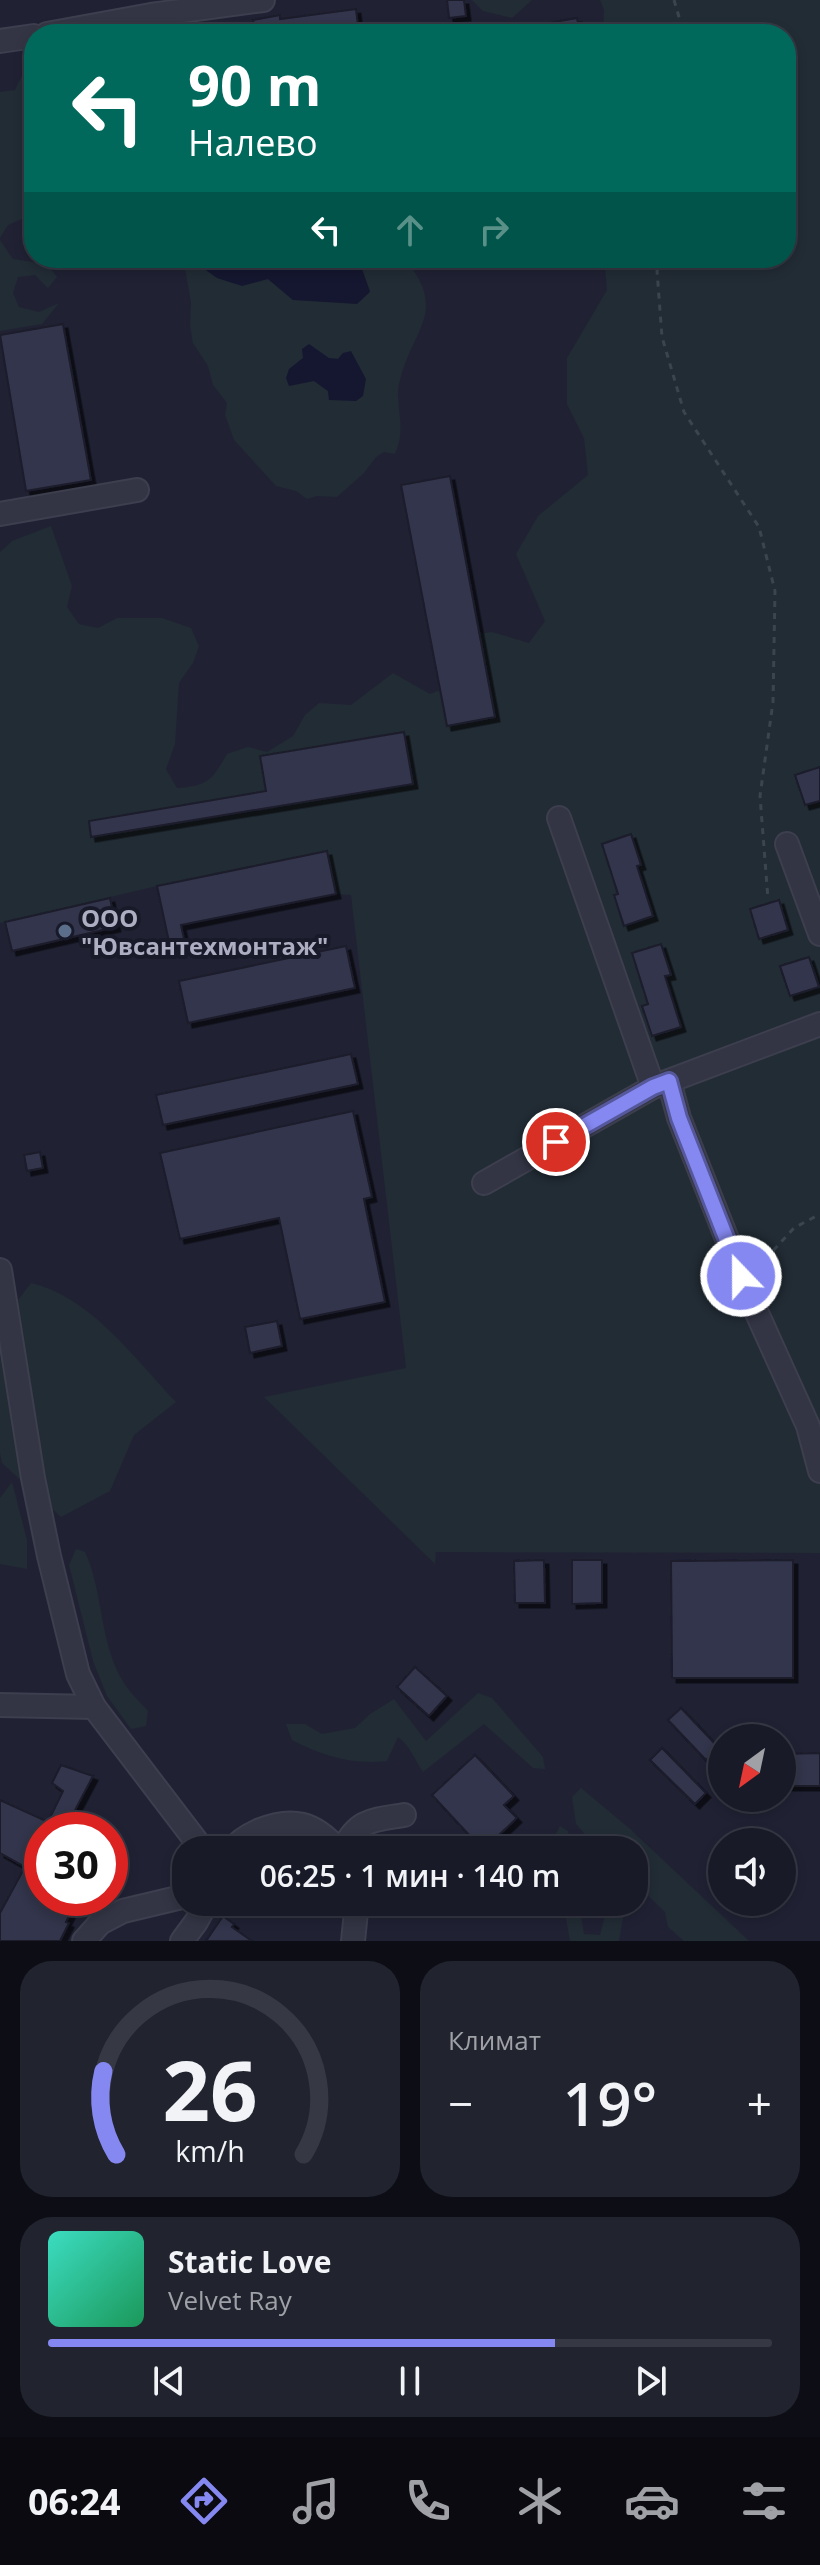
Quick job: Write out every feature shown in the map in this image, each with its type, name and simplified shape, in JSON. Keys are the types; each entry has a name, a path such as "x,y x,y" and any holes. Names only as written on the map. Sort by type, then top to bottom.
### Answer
{"street":[{"path":"102,24 263,0"},
{"path":"0,41 24,37"},
{"path":"0,514 137,490"},
{"path":"559,818 661,1084 679,1118 752,1302 808,1426 820,1471"},
{"path":"787,844 820,934"},
{"path":"484,1183 661,1084 820,1024"},
{"path":"0,1270 33,1478 78,1674 94,1707 192,1836"},
{"path":"0,1705 94,1707"},
{"path":"350,1836 359,1825 404,1815"},
{"path":"250,1836 287,1822 307,1826 326,1836"},
{"path":"84,1941 100,1923 123,1911 172,1899"},
{"path":"182,1941 199,1916"},
{"path":"353,1941 356,1916"}],"path":[{"path":"674,0 681,24"},
{"path":"658,268 662,337 684,412 759,527 775,591 773,702 760,796 768,899"},
{"path":"752,1302 758,1266 794,1228 820,1214"}],"shaded area":[{"path":"472,0 532,0 512,18 483,11"},
{"path":"600,0 820,0 820,1553 436,1552 435,1564 264,1397 406,1368 351,895 336,894 327,852 157,886 0,923 0,552 12,541 51,526 72,586 67,607 79,624 98,628 117,618 162,618 191,628 199,646 193,663 179,683 175,744 166,769 177,788 196,786 208,780 227,754 248,747 267,752 293,736 305,715 319,703 351,705 393,673 430,694 440,690 471,635 492,632 529,643 545,621 516,554 538,516 588,475 584,438 567,404 567,358 607,290 605,268 796,268 796,24 603,24 604,10"},
{"path":"24,71 24,218 8,225 0,238 0,92 15,90"},
{"path":"0,240 13,259 24,261 24,268 50,268 57,277 48,288 35,275 18,277 13,293 19,307 39,312 59,303 42,324 0,331"},
{"path":"185,268 222,268 268,279 293,300 370,291 362,268 411,268 424,292 426,306 398,389 400,434 395,454 384,452 376,457 364,473 337,497 307,499 296,491 276,486 234,440 225,415 227,403 213,385 208,366 193,343 191,302","holes":["343,353 330,400 328,391 314,381 289,370 303,358 338,359"]},
{"path":"31,1283 53,1290 92,1315 176,1402 134,1435 110,1491 61,1517 2,1463 0,1453 0,1303 18,1300"},
{"path":"12,1482 27,1540 27,1569 0,1564 0,1498"},
{"path":"76,1549 85,1552 91,1568 116,1668 126,1687 148,1711 146,1726 131,1729 107,1696 93,1661 69,1565"},
{"path":"478,1693 492,1698 543,1757 545,1769 533,1768 484,1724 423,1772 398,1737 387,1761 350,1760 326,1755 292,1740 286,1724 305,1724 322,1734 355,1728 394,1699 426,1741"},
{"path":"581,1788 637,1836 587,1836 576,1824 572,1797"},
{"path":"560,1826 568,1831 569,1836 555,1836"},
{"path":"648,1846 708,1902 708,1916 722,1916 749,1941 684,1941 668,1927 665,1912 648,1896"},
{"path":"566,1916 581,1916 584,1934 600,1935 605,1916 623,1916 619,1941 570,1941"}],"water":[{"path":"203,268 362,268 370,292 357,304 293,300 268,279 242,286 217,278"},
{"path":"309,344 329,358 338,359 343,353 351,351 366,379 363,396 356,401 329,400 328,391 314,381 289,386 286,378 289,369 303,358 302,349"}],"building":[{"path":"447,0 464,0 466,16 449,18"},
{"path":"356,9 358,24 254,24 253,20 280,15 280,19"},
{"path":"577,18 578,24 542,24"},
{"path":"63,324 91,480 26,491 0,335"},
{"path":"450,476 495,717 447,726 401,485"},
{"path":"404,732 413,784 91,837 89,821 266,791 260,756"},
{"path":"820,767 820,801 805,805 795,775"},
{"path":"631,834 641,865 637,866 653,916 624,926 614,895 618,894 602,844"},
{"path":"327,851 336,894 181,925 184,939 169,942 157,886"},
{"path":"110,898 116,927 12,951 5,922"},
{"path":"779,900 788,930 759,939 750,909"},
{"path":"661,944 671,975 665,976 681,1027 652,1036 642,1006 648,1004 632,953"},
{"path":"346,946 355,988 188,1023 179,981"},
{"path":"809,957 819,987 790,996 780,966"},
{"path":"351,1054 358,1084 163,1125 156,1095"},
{"path":"353,1111 372,1197 364,1199 385,1302 300,1319 279,1218 180,1239 160,1153"},
{"path":"40,1152 43,1168 27,1171 24,1155"},
{"path":"277,1321 282,1346 250,1353 245,1327"},
{"path":"544,1560 545,1603 515,1603 514,1561"},
{"path":"572,1560 602,1560 602,1603 572,1604"},
{"path":"793,1560 793,1678 672,1678 671,1561"},
{"path":"415,1667 447,1696 429,1716 397,1687"},
{"path":"681,1708 708,1736 708,1758 706,1760 668,1720"},
{"path":"662,1748 706,1793 695,1804 650,1760"},
{"path":"820,1753 820,1786 796,1786 796,1754"},
{"path":"475,1755 514,1796 504,1805 517,1818 498,1836 470,1836 432,1795"},
{"path":"61,1765 93,1776 74,1812 53,1812 63,1791 52,1783"},
{"path":"0,1800 26,1812 24,1866 0,1853"},
{"path":"24,1869 24,1916 69,1916 66,1922 69,1923 60,1941 0,1941 0,1913"},
{"path":"223,1916 234,1924 232,1927 252,1941 206,1941"}],"place":[{"name":"ООО \"Ювсантехмонтаж\"","path":"65,931"}],"route":[{"path":"556,1142 669,1081 679,1118 741,1276"}]}
